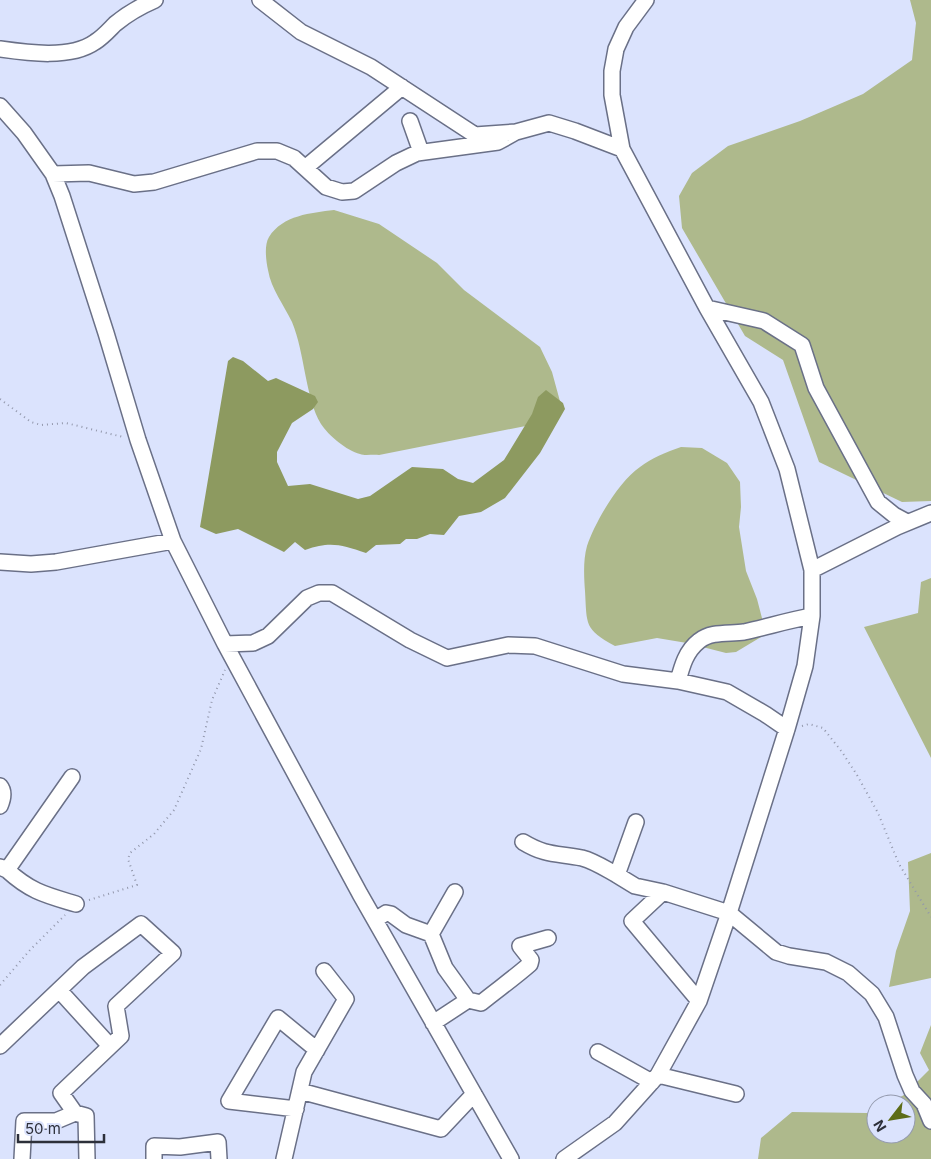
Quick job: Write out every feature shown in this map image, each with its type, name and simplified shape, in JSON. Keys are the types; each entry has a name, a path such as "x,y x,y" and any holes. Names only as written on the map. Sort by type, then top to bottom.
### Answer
{"street":[{"path":"0,49 56,53 82,48 95,43 118,22 155,0"},
{"path":"260,0 301,32 371,67 475,135 516,132 548,123 622,149"},
{"path":"564,1159 616,1123 655,1078 699,1001 787,729 805,666 812,616 812,570 787,469 761,402 707,308 622,149 612,95 612,71 619,41 626,27 646,0"},
{"path":"306,168 402,88"},
{"path":"0,106 24,133 53,174 65,205 106,333 138,440 173,541 228,649 375,920 512,1159"},
{"path":"410,121 421,152"},
{"path":"53,174 89,173 134,184 154,182 257,151 277,151 294,158 326,187 342,192 354,191 396,163 416,153 498,142 516,132"},
{"path":"707,308 764,321 802,345 816,388 878,502 894,515 907,522"},
{"path":"812,570 907,522 931,513"},
{"path":"0,562 31,564 56,562 173,541"},
{"path":"228,649 252,643 268,636 307,598 319,592 332,593 410,640 447,658 508,645 535,646 623,674 678,681 727,692 787,729"},
{"path":"678,681 682,663 700,640 713,635 742,632 812,616"},
{"path":"72,777 4,868 22,883 44,895 76,904"},
{"path":"0,786 3,798 0,806"},
{"path":"617,875 636,822"},
{"path":"523,842 536,850 547,853 584,858 635,886 663,892 729,913 776,952 826,962 848,973 872,994 886,1017 905,1075 912,1090 924,1104 931,1121"},
{"path":"431,934 455,892"},
{"path":"663,892 632,921 699,1001"},
{"path":"375,920 386,913 391,914 406,925 431,934 445,968 468,1000 481,1003 530,964 530,960 520,946 548,938"},
{"path":"0,1046 83,967 141,924 173,953 116,1006 121,1036 61,1093 75,1112 86,1116 87,1159"},
{"path":"284,1159 304,1072 346,999 324,971"},
{"path":"59,990 110,1046"},
{"path":"433,1023 468,1000"},
{"path":"296,1109 229,1102 278,1018 317,1050"},
{"path":"598,1052 655,1078 736,1094"},
{"path":"300,1091 441,1129 474,1094"},
{"path":"22,1159 24,1122 56,1121 75,1112"},
{"path":"154,1159 154,1146 180,1148 218,1142 219,1159"}],"path":[{"path":"0,399 31,422 41,425 66,423 138,440"},
{"path":"0,985 30,950 76,904 137,885 128,860 130,853 154,834 174,810 201,749 212,700 228,649"},
{"path":"787,729 810,724 823,728 842,752 878,813 899,864 931,917"}],"shaded area":[{"path":"910,0 931,0 931,501 902,502 819,462 783,360 745,336 682,228 679,196 692,173 728,146 800,121 863,94 912,60 916,23"},
{"path":"334,210 379,224 437,263 464,290 540,347 552,372 561,405 546,422 379,455 364,455 355,452 338,442 328,433 321,424 312,401 300,347 292,322 270,277 266,249 267,240 282,224 298,216"},
{"path":"233,357 243,361 268,381 276,378 315,396 318,402 313,409 292,423 277,452 277,462 288,486 310,484 358,499 370,496 412,467 443,469 458,479 473,483 504,460 532,414 538,397 546,390 563,403 565,409 540,453 505,498 481,512 459,516 444,535 430,534 417,539 406,539 400,544 376,545 366,553 336,545 314,547 305,550 295,542 284,552 238,529 216,534 200,527 228,361"},
{"path":"681,447 702,448 727,463 740,482 741,507 739,527 746,571 757,599 763,622 761,637 736,652 726,653 657,638 615,646 592,630 587,619 584,580 585,557 587,546 602,514 616,492 632,473 654,458"},
{"path":"931,578 931,758 864,627 918,613 921,582"},
{"path":"931,853 931,978 889,987 896,951 910,911 908,862"},
{"path":"931,1025 931,1159 758,1159 761,1138 792,1112 866,1113 866,1144 916,1144 916,1094 905,1094 929,1070 920,1053"}]}
